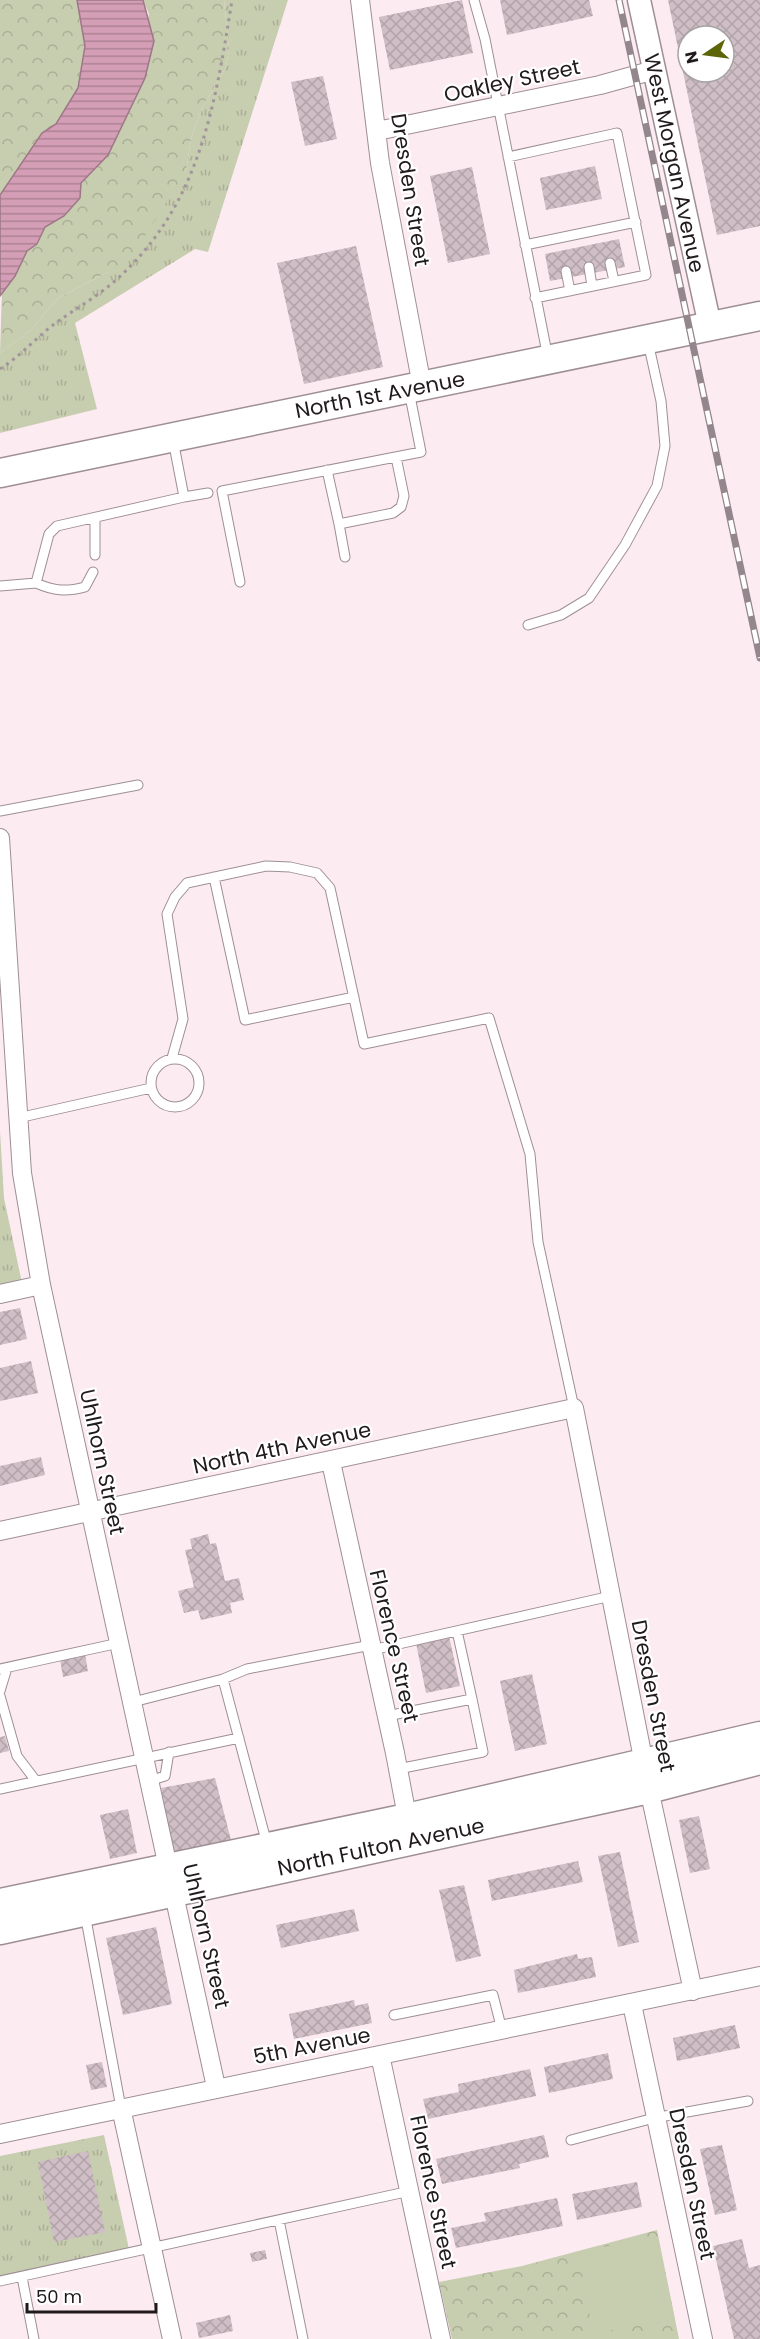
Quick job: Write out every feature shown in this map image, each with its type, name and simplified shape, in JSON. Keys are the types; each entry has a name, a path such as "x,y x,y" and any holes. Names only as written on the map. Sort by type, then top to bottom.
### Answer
{"main road":[{"name":"North 1st Avenue","path":"0,473 760,316"},
{"name":"North Fulton Avenue","path":"646,1777 760,1736"},
{"name":"North Fulton Avenue","path":"0,1903 171,1880 646,1777 760,1760"},
{"name":"North Fulton Avenue","path":"0,1930 84,1912 267,1846 409,1829"}],"street":[{"name":"Dresden Street","path":"360,0 380,164 415,388"},
{"name":"West Morgan Avenue","path":"639,0 710,326"},
{"name":"Oakley Street","path":"377,131 600,85 654,70"},
{"name":"Uhlhorn Street","path":"0,838 25,1200 41,1285 216,2087"},
{"path":"0,1293 41,1285"},
{"name":"Dresden Street","path":"574,1408 646,1777 693,1991"},
{"name":"North 4th Avenue","path":"0,1531 331,1462 574,1408"},
{"name":"Florence Street","path":"331,1462 387,1716 409,1829"},
{"path":"693,1991 760,1976"},
{"name":"5th Avenue","path":"0,2134 216,2087 693,1991"},
{"name":"Dresden Street","path":"632,2004 654,2118 703,2339"},
{"name":"Florence Street","path":"380,2055 441,2339"},
{"path":"121,2108 172,2339"}],"lane":[{"path":"474,0 485,39 549,360"},
{"path":"508,157 617,133 636,222 646,275 535,298"},
{"path":"525,245 604,232 636,222"},
{"path":"610,263 614,282"},
{"path":"589,267 592,286"},
{"path":"566,271 570,291"},
{"path":"528,625 561,615 588,598 625,545 657,486 665,446 661,400 648,339"},
{"path":"240,582 222,491 421,452 415,388"},
{"path":"172,437 184,497"},
{"path":"339,524 393,513 401,507 404,496 396,457"},
{"path":"327,470 345,557"},
{"path":"36,583 49,534 57,526 208,493"},
{"path":"95,518 95,555"},
{"path":"0,586 36,583 54,591 71,591 85,587 93,572"},
{"path":"0,812 138,785"},
{"path":"172,1058 183,1019 167,914 175,897 187,883 266,866 291,867 316,873 330,888 364,1044 489,1018 530,1154 538,1242 574,1408"},
{"path":"214,877 245,1020 354,997"},
{"path":"172,1058 185,1060 196,1070 199,1086 193,1100 179,1107 164,1105 157,1101 151,1088 154,1069 160,1063 172,1058"},
{"path":"18,1118 151,1088"},
{"path":"133,1702 223,1679 248,1669 457,1631 611,1596"},
{"path":"398,1769 483,1752 457,1631"},
{"path":"0,1691 4,1668 119,1643"},
{"path":"223,1679 267,1846"},
{"path":"0,1696 17,1756 36,1781"},
{"path":"387,1716 472,1699"},
{"path":"0,1789 239,1738"},
{"path":"149,1780 165,1776 170,1752"},
{"path":"84,1912 121,2108"},
{"path":"394,2015 493,1995 501,2030"},
{"path":"571,2140 654,2118 748,2101"},
{"path":"0,2281 410,2192"},
{"path":"279,2220 303,2339"},
{"path":"22,2277 34,2339"}],"path":[{"path":"0,369 52,326 116,280 159,231 182,198 204,143 232,0"}],"green space":[{"path":"0,0 77,0 85,46 78,88 56,124 42,133 0,195"},
{"path":"143,0 224,0 229,50 226,67 202,108 191,139 186,171 134,253 108,272 58,298 30,331 0,353 2,290 15,276 27,251 38,244 45,227 64,215 81,183 108,155 125,117 149,14"},
{"path":"224,0 288,0 208,252 195,249 75,323 97,409 0,433 0,353 30,331 58,298 108,272 186,171 191,139 202,108 226,67 229,50"},
{"path":"0,1131 4,1198 22,1283 0,1288"},
{"path":"104,2135 129,2249 0,2279 0,2156"},
{"path":"657,2230 679,2339 452,2339 439,2282 522,2266"},
{"path":"657,2236 675,2320 593,2333 578,2252"}],"shaded area":[{"path":"77,0 143,0 154,41 145,78 108,155 81,183 80,198 64,216 45,227 37,244 27,251 15,276 0,296 0,195 42,133 56,124 78,88 85,46"}],"building":[{"path":"462,0 473,53 390,70 379,17"},
{"path":"500,0 589,0 593,16 507,35"},
{"path":"668,0 760,0 760,226 717,235 686,84 736,84 736,24 676,24 676,38"},
{"path":"323,76 337,139 305,146 291,82"},
{"path":"595,166 602,199 546,210 540,178"},
{"path":"472,167 490,254 448,263 430,176"},
{"path":"619,239 625,267 550,281 545,254"},
{"path":"356,246 383,367 304,384 277,263"},
{"path":"20,1308 27,1339 0,1345 0,1312"},
{"path":"31,1361 38,1393 0,1401 0,1368"},
{"path":"41,1457 45,1475 0,1486 0,1466"},
{"path":"208,1534 210,1544 216,1543 225,1581 239,1578 244,1600 230,1603 232,1613 201,1620 198,1610 184,1613 178,1591 194,1587 185,1550 192,1549 190,1539"},
{"path":"449,1636 460,1686 426,1693 416,1643"},
{"path":"85,1654 88,1671 63,1677 60,1659"},
{"path":"532,1674 547,1744 515,1751 500,1681"},
{"path":"5,1736 9,1751 0,1753 0,1737"},
{"path":"215,1778 232,1844 174,1860 161,1788"},
{"path":"128,1809 137,1853 110,1859 100,1815"},
{"path":"699,1816 710,1869 690,1873 679,1820"},
{"path":"620,1852 639,1942 618,1947 598,1856"},
{"path":"578,1861 583,1882 492,1901 488,1880"},
{"path":"464,1885 481,1956 456,1962 439,1890"},
{"path":"354,1909 359,1931 281,1948 276,1925"},
{"path":"156,1927 172,2004 123,2015 106,1938"},
{"path":"577,1954 578,1959 592,1957 596,1977 518,1993 514,1970"},
{"path":"354,2000 355,2006 368,2003 372,2023 294,2039 289,2014"},
{"path":"735,2025 740,2048 677,2061 673,2038"},
{"path":"608,2053 613,2079 549,2093 544,2067"},
{"path":"102,2062 107,2087 91,2090 86,2065"},
{"path":"530,2069 536,2096 428,2119 423,2099 459,2092 458,2084"},
{"path":"544,2135 549,2157 519,2164 520,2168 442,2184 436,2159"},
{"path":"722,2145 737,2210 715,2215 700,2149"},
{"path":"88,2151 105,2232 54,2242 38,2162"},
{"path":"637,2182 642,2207 577,2220 572,2194"},
{"path":"557,2198 563,2226 456,2248 451,2228 486,2221 484,2213"},
{"path":"742,2239 749,2268 760,2265 760,2339 734,2339 713,2246"},
{"path":"265,2250 267,2259 252,2262 250,2253"},
{"path":"230,2315 233,2331 199,2338 196,2323"}],"railway":[{"path":"619,0 760,658"}]}
